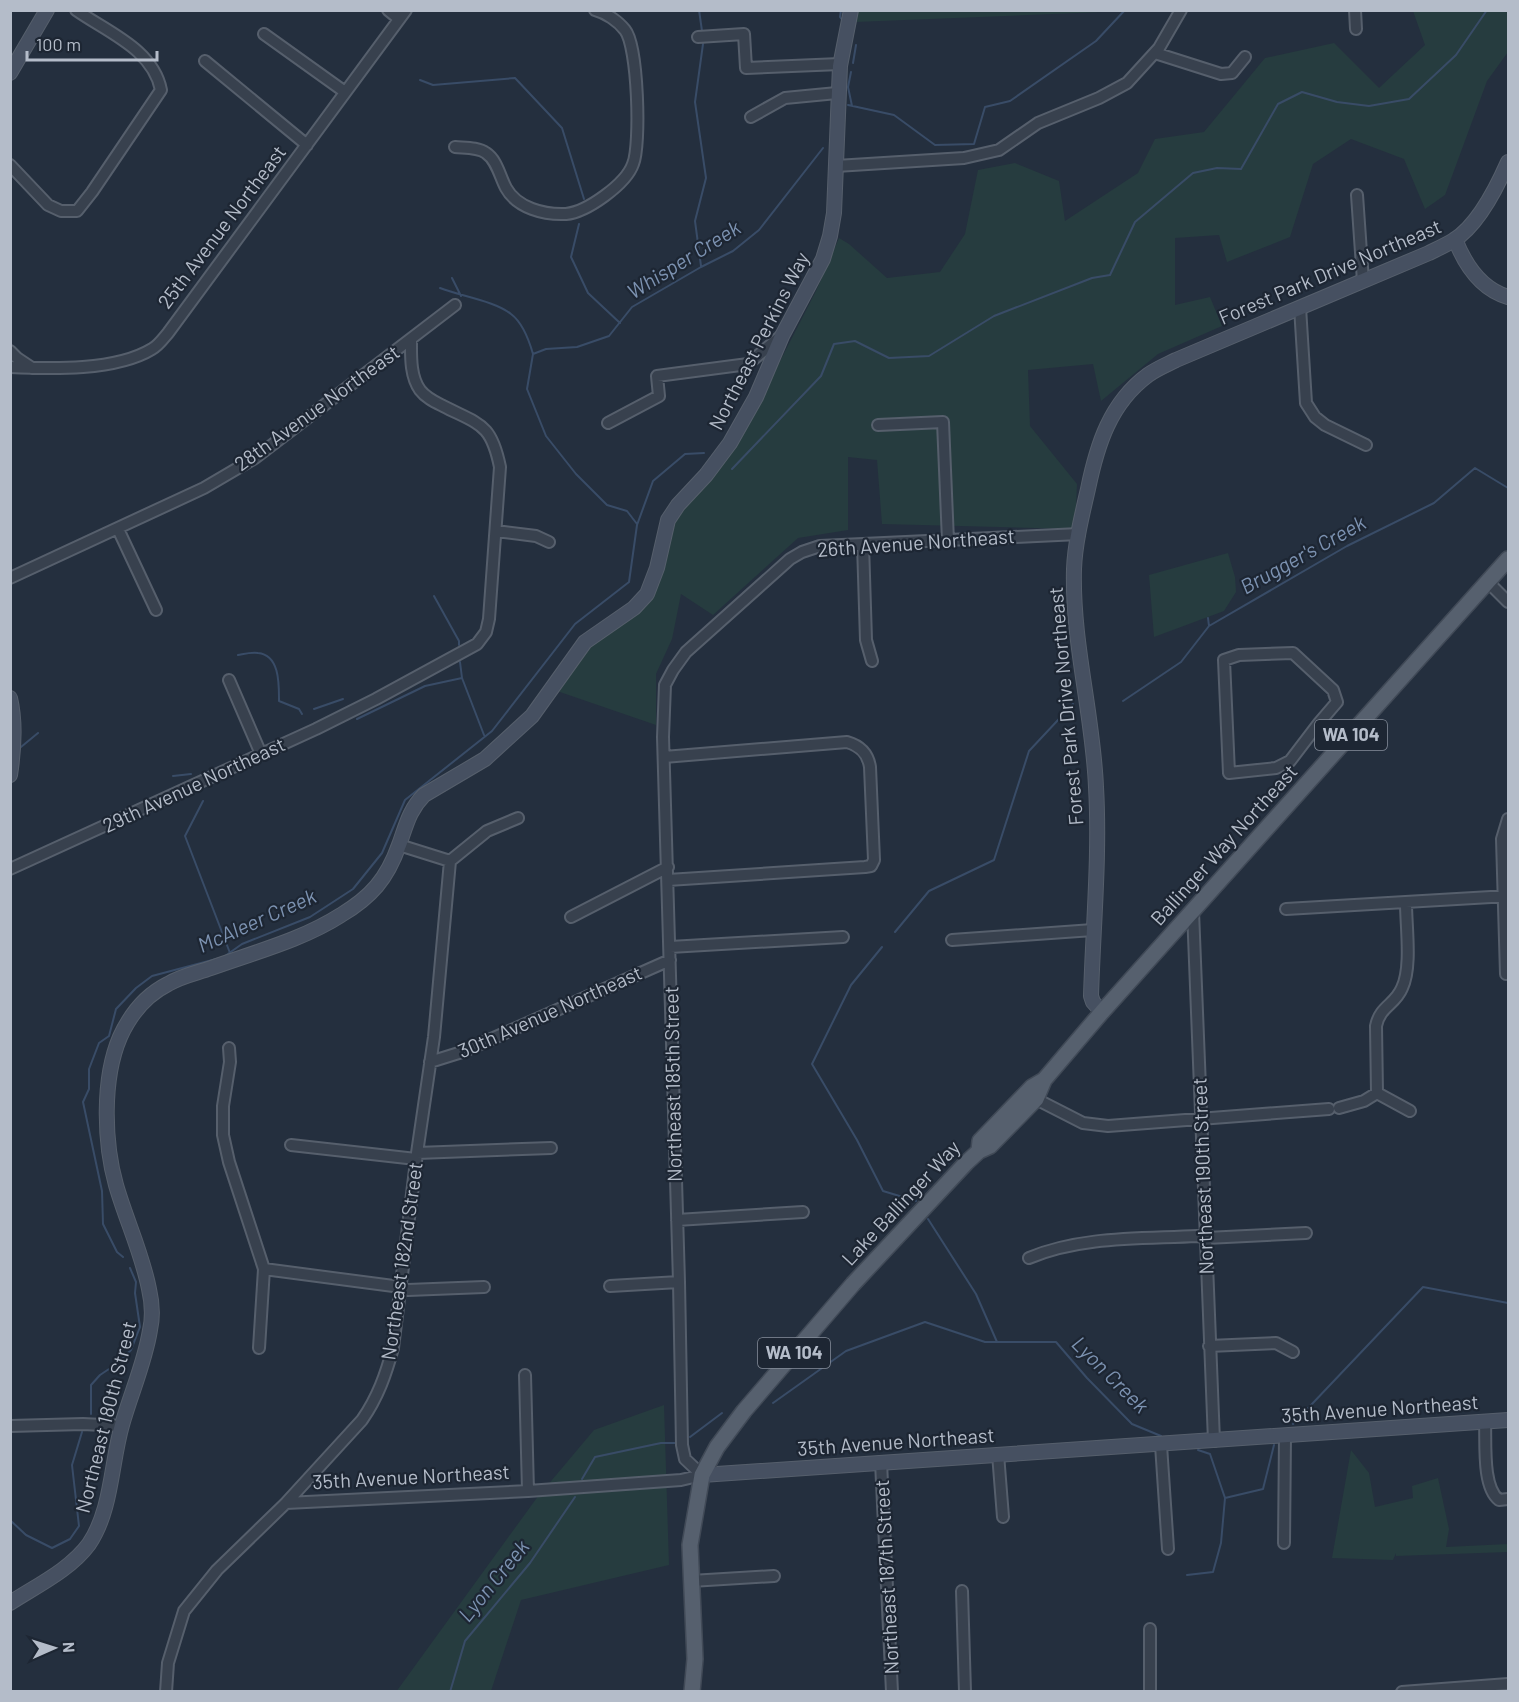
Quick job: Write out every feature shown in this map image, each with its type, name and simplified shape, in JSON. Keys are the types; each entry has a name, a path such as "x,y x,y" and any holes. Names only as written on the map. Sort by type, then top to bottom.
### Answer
{"main road":[{"name":"Ballinger Way Northeast","path":"1044,1080 1102,1012 1509,559"},
{"name":"Lake Ballinger Way","path":"702,1475 717,1447 744,1411 853,1284 935,1194 979,1151 990,1146 1036,1100 1044,1080"},
{"name":"Lake Ballinger Way","path":"979,1151 981,1141 1032,1087 1044,1080"},
{"name":"WA 104","path":"692,1692 695,1659 690,1545 702,1475"}],"street":[{"path":"10,74 47,10"},
{"path":"10,165 48,205 61,211 77,211 89,197 161,90 151,64 123,40 76,10"},
{"path":"388,10 403,15"},
{"path":"454,147 486,153 516,201 532,209 546,212 566,214 581,210 599,200 625,177 632,168 637,155 632,47 626,31 602,12 595,10"},
{"name":"Northeast Perkins Way","path":"399,845 408,815 424,795 485,759 532,716 585,642 634,608 647,594 657,568 668,520 730,443 756,397 782,336 823,259 830,236 834,213 837,93 840,64 851,10"},
{"path":"836,166 964,158 990,153 1007,146 1038,123 1099,98 1127,83 1155,53 1181,10"},
{"path":"1355,10 1356,29"},
{"name":"25th Avenue Northeast","path":"10,367 69,368 116,362 137,357 154,348 168,333 403,15"},
{"path":"264,34 345,92"},
{"path":"698,37 744,34 746,68 840,64"},
{"path":"1155,53 1221,74 1232,74 1245,57"},
{"path":"205,61 307,145"},
{"path":"751,117 785,98 837,93"},
{"name":"Forest Park Drive Northeast","path":"1102,1012 1091,996 1096,788 1094,754 1074,602 1074,567 1098,447 1106,425 1124,397 1149,374 1176,360 1429,253 1455,239 1468,228 1486,204 1509,162"},
{"path":"1357,195 1363,281"},
{"path":"1455,239 1463,260 1476,277 1490,289 1509,297"},
{"name":"28th Avenue Northeast","path":"10,578 204,488 255,458 455,306"},
{"path":"1300,307 1306,403 1315,417 1326,425 1366,445"},
{"path":"608,423 659,396 657,376 748,364 782,336"},
{"name":"29th Avenue Northeast","path":"10,869 376,699 477,644 486,632 489,619 500,468 492,438 483,427 429,399 420,390 412,366 411,340"},
{"path":"10,351 32,368"},
{"path":"878,425 943,422 948,541"},
{"path":"118,529 156,610"},
{"path":"496,531 536,536 549,542"},
{"name":"26th Avenue Northeast","path":"665,686 686,652 790,559 802,552 820,546 1079,534"},
{"path":"863,544 866,640 872,661"},
{"path":"1488,582 1509,602"},
{"path":"1293,654 1333,690 1337,702 1319,723 1290,761 1276,768 1229,773 1224,660 1239,655 1293,654"},
{"path":"229,680 261,754"},
{"name":"Northeast 185th Street","path":"665,686 664,757 683,1451"},
{"path":"10,698 14,725 10,775"},
{"path":"1319,723 1341,745"},
{"path":"664,757 847,742 856,744 869,758 874,860 871,866 668,880"},
{"path":"399,845 450,861 487,831 518,818"},
{"path":"1506,974 1506,896 1502,839 1509,819"},
{"name":"Northeast 180th Street","path":"10,1603 74,1561 89,1544 102,1520 121,1426 146,1348 152,1312 150,1291 143,1262 115,1182 108,1139 107,1107 112,1059 128,1020 145,1000 168,983 300,936 340,916 371,894 388,873 399,845"},
{"name":"Northeast 182nd Street","path":"166,1692 168,1663 184,1611 218,1570 286,1503 362,1420 373,1405 385,1378 393,1348 416,1156 430,1062 450,861"},
{"path":"571,917 668,867"},
{"path":"1286,909 1506,896"},
{"path":"1377,1093 1376,1026 1378,1017 1398,996 1404,986 1407,968 1406,903"},
{"name":"Northeast 190th Street","path":"1194,911 1214,1441"},
{"path":"952,940 1093,930"},
{"path":"670,947 843,938"},
{"name":"30th Avenue Northeast","path":"430,1062 462,1052 670,960"},
{"path":"229,1048 230,1062 223,1106 223,1135 229,1162 264,1269 260,1348"},
{"path":"1036,1100 1072,1119 1093,1125 1108,1126 1334,1109 1364,1101 1377,1093"},
{"path":"1377,1093 1410,1111"},
{"path":"291,1145 416,1156 551,1148"},
{"path":"677,1220 803,1212"},
{"path":"1029,1258 1061,1247 1108,1241 1306,1233"},
{"path":"264,1269 401,1287 408,1290 484,1287"},
{"path":"609,1286 679,1282"},
{"path":"1209,1346 1276,1343 1293,1353"},
{"path":"525,1375 528,1491"},
{"name":"35th Avenue Northeast","path":"286,1503 528,1491 881,1462 1509,1420"},
{"path":"1485,1421 1488,1485 1493,1495 1499,1500 1509,1499"},
{"path":"10,1425 121,1426"},
{"path":"1284,1543 1285,1435"},
{"path":"1161,1445 1168,1548"},
{"path":"683,1451 685,1459 702,1475"},
{"path":"666,1481 676,1476 680,1470 683,1451"},
{"path":"998,1454 1003,1517"},
{"name":"Northeast 187th Street","path":"881,1462 892,1692"},
{"path":"691,1581 774,1576"},
{"path":"962,1591 965,1692"},
{"path":"1150,1629 1150,1692"},
{"path":"1402,1692 1509,1684"}],"green space":[{"path":"857,10 1127,11 855,22"},
{"path":"1413,11 1508,11 1508,52 1487,81 1445,195 1425,209 1404,159 1351,139 1313,164 1290,237 1227,262 1219,235 1175,238 1175,305 1210,297 1222,326 1158,354 1101,401 1093,364 1028,370 1030,426 1077,484 1075,529 882,524 877,460 848,457 848,530 798,538 713,615 681,594 672,639 656,674 656,725 557,691 593,642 642,609 664,571 673,522 739,441 816,291 839,238 887,278 940,272 965,234 978,170 1015,163 1059,181 1065,221 1138,173 1155,139 1204,132 1265,58 1334,43 1379,88 1425,45"},
{"path":"1228,553 1235,577 1236,592 1224,611 1154,637 1149,575"},
{"path":"664,1405 669,1565 521,1600 491,1691 396,1692 536,1499 594,1430"},
{"path":"1351,1450 1369,1473 1375,1507 1413,1498 1412,1486 1438,1478 1449,1529 1446,1547 1508,1544 1508,1552 1396,1556 1396,1553 1393,1560 1332,1558"}],"waterway":[{"path":"699,10 702,31"},
{"path":"841,10 840,17 843,21"},
{"name":"Whisper Creek","path":"848,105 894,115 935,145 974,144 985,107 1010,101 1096,41 1125,10"},
{"name":"McAleer Creek","path":"732,469 821,376 834,344 855,341 889,358 929,356 994,316 1092,278 1110,275 1135,222 1193,173 1217,168 1241,169 1278,104 1302,92 1337,102 1369,106 1409,99 1456,55 1487,10"},
{"path":"701,266 695,221 706,178 695,102 703,44"},
{"path":"853,63 856,45"},
{"path":"851,72 848,87 852,106"},
{"path":"420,80 433,85 515,78 562,128 584,199"},
{"name":"Whisper Creek","path":"637,524 627,511 607,505 576,474 546,436 527,389 533,354 546,349 577,347 609,336 632,307 733,251 759,230 823,148"},
{"path":"579,224 571,257 588,293 620,323"},
{"path":"452,278 461,296"},
{"path":"440,288 504,309 522,327 533,354"},
{"name":"McAleer Creek","path":"225,956 242,944 310,917 353,889 382,853 405,800 492,731 575,624 629,582 637,525 653,481 685,454 704,453"},
{"name":"Brugger's Creek","path":"1123,701 1181,662 1209,626 1347,546 1434,503 1475,468 1508,488"},
{"path":"434,596 459,641 459,645"},
{"name":"Brugger's Creek","path":"1208,618 1209,626"},
{"path":"238,655 258,653 271,659 277,672 279,701 299,709 302,714"},
{"path":"460,662 462,678 484,735"},
{"path":"357,719 425,686 462,678"},
{"path":"314,709 343,699"},
{"path":"895,932 929,891 994,860 1029,751 1073,704"},
{"path":"21,747 38,733"},
{"path":"173,776 191,774"},
{"path":"203,801 185,836 230,953"},
{"path":"882,947 851,985 812,1064 857,1140 883,1191 916,1201"},
{"name":"McAleer Creek","path":"123,1257 117,1252 103,1224 102,1191 83,1102 89,1089 89,1069 99,1043 109,1036 116,1009 136,988 152,976 220,958"},
{"path":"928,1219 976,1294 997,1342"},
{"name":"McAleer Creek","path":"91,1414 91,1385 131,1350 140,1327 135,1293 136,1282 130,1268"},
{"name":"Lyon Creek","path":"1293,1424 1423,1287 1508,1303"},
{"name":"Lyon Creek","path":"773,1403 846,1351 925,1322 985,1342 1056,1342 1132,1424 1161,1436"},
{"name":"Lyon Creek","path":"690,1437 722,1413"},
{"name":"McAleer Creek","path":"10,1520 26,1535 52,1548 70,1539 79,1526 72,1465 82,1432"},
{"name":"Lyon Creek","path":"582,1479 595,1457 661,1443 675,1443"},
{"name":"Lyon Creek","path":"1198,1450 1210,1454 1225,1498 1263,1489 1274,1445"},
{"name":"Lyon Creek","path":"450,1692 465,1641 530,1563 575,1497"},
{"path":"1187,1575 1213,1572 1221,1543 1225,1498"}]}
